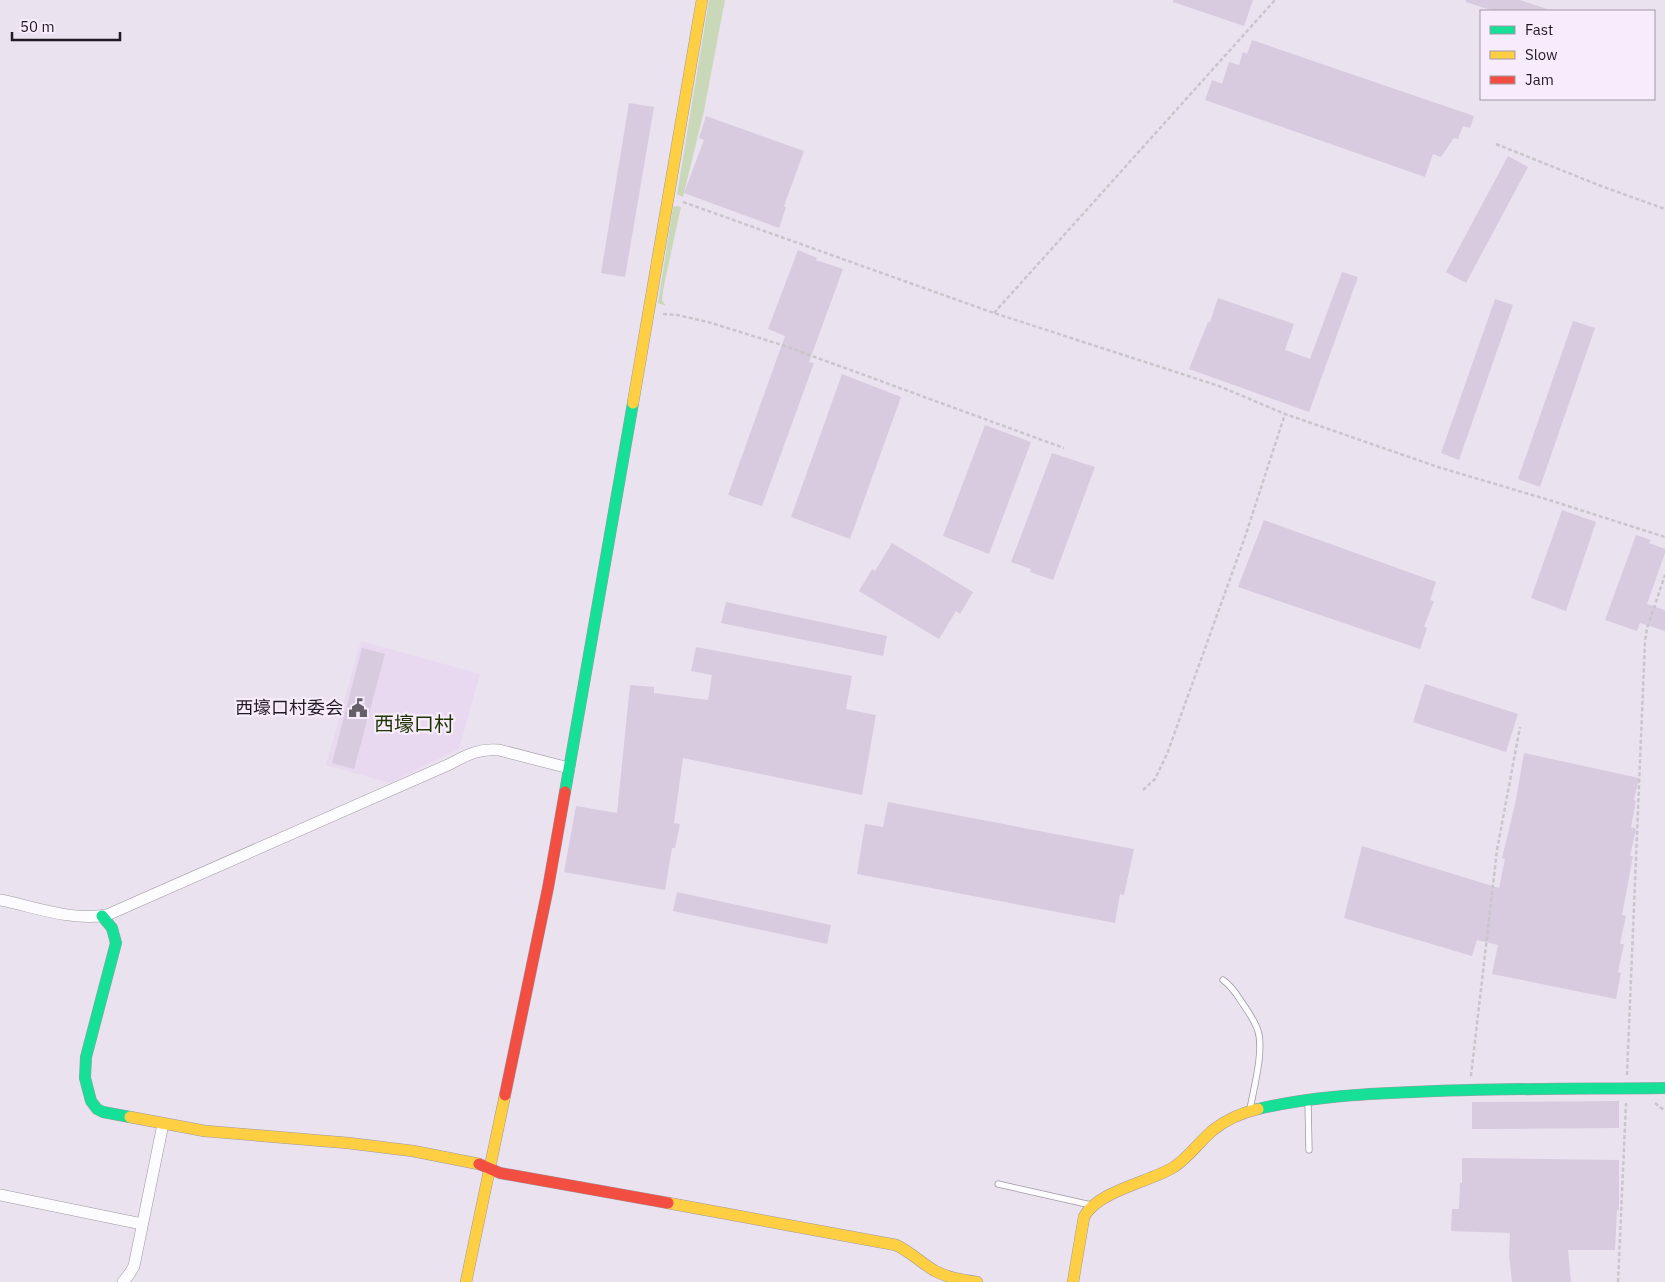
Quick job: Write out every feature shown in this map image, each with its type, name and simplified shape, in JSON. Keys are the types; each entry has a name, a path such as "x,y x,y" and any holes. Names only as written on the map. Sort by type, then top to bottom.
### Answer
{"street":[{"path":"466,1282 548,888 702,0"},
{"path":"0,900 68,916 102,916 450,764 470,753 490,749 499,750 569,768"},
{"path":"102,916 112,929 116,943 86,1057 85,1078 91,1101 97,1109 103,1112 164,1124 246,1135 378,1146 475,1162 510,1175 896,1245 907,1250 934,1270 953,1278 977,1282"},
{"path":"1074,1282 1084,1217 1087,1211 1098,1201 1172,1168 1183,1160 1213,1130 1240,1113 1284,1103 1346,1095 1469,1090 1665,1088"},
{"path":"123,1282 134,1266 164,1124"},
{"path":"0,1194 142,1224"}],"lane":[{"path":"1223,980 1230,984 1256,1024 1260,1039 1250,1111"},
{"path":"1308,1100 1309,1150"},
{"path":"998,1184 1093,1206"}],"path":[{"path":"994,313 1275,0"},
{"path":"1496,144 1601,186 1665,209"},
{"path":"668,197 994,313 1219,386 1285,414 1438,467 1665,537"},
{"path":"649,314 676,315 694,319 782,344 1064,448"},
{"path":"1143,790 1155,779 1167,754 1241,549 1285,414"},
{"path":"1618,1282 1645,641 1650,619 1665,575"},
{"path":"1469,1090 1498,843 1520,727"}],"shaded area":[{"path":"361,641 480,674 459,749 390,783 326,765"}],"green space":[{"path":"709,0 725,0 704,111 683,197 677,194"},
{"path":"673,207 681,207 663,290 662,300 666,306 658,303"}],"building":[{"path":"1173,0 1253,0 1244,26 1173,2"},
{"path":"1466,0 1520,0 1547,10 1491,10 1466,2"},
{"path":"1252,40 1474,116 1470,128 1463,126 1458,139 1454,138 1441,157 1433,154 1425,177 1205,100 1212,80 1222,84 1229,62 1239,65 1243,52 1247,54"},
{"path":"629,103 654,107 625,277 601,273"},
{"path":"706,116 804,151 784,206 786,207 779,228 684,193 704,140 699,138"},
{"path":"1508,156 1528,167 1466,283 1446,272"},
{"path":"798,250 817,258 816,260 843,269 809,362 814,363 762,506 728,495 785,336 768,329"},
{"path":"1342,272 1358,277 1309,412 1189,369 1208,322 1210,322 1218,298 1294,324 1285,350 1310,359"},
{"path":"1495,299 1513,305 1459,460 1441,453"},
{"path":"1573,321 1595,328 1540,487 1518,479"},
{"path":"842,374 901,397 850,539 791,517"},
{"path":"985,425 1031,442 989,554 943,536"},
{"path":"1052,453 1095,467 1053,580 1030,572 1031,569 1011,562"},
{"path":"1562,510 1596,522 1566,611 1531,598"},
{"path":"1264,520 1436,582 1430,600 1434,601 1424,627 1427,628 1420,649 1238,587"},
{"path":"1636,535 1651,540 1649,543 1665,549 1647,604 1665,610 1665,631 1640,623 1637,631 1605,620"},
{"path":"892,543 973,592 960,614 956,611 939,639 859,591 872,569 875,571"},
{"path":"726,602 887,636 883,656 721,623"},
{"path":"696,647 852,676 846,709 876,715 862,795 683,758 674,823 680,824 675,848 672,848 665,890 564,872 576,806 617,813 630,685 654,687 654,693 708,700 712,675 691,671"},
{"name":"西壕口村委会","path":"362,648 385,654 354,769 332,763"},
{"path":"1425,684 1518,714 1506,752 1413,722"},
{"path":"1524,753 1639,778 1631,827 1636,829 1630,856 1633,856 1622,915 1626,916 1620,944 1624,944 1618,972 1621,973 1616,999 1492,974 1498,945 1477,940 1472,956 1344,918 1362,846 1499,888 1505,859 1502,858 1516,800"},
{"path":"888,802 1134,849 1124,895 1120,894 1115,923 857,874 865,824 883,827"},
{"path":"677,892 831,925 827,944 673,911"},
{"path":"1619,1101 1619,1128 1472,1129 1472,1102"},
{"path":"1462,1158 1619,1160 1619,1210 1617,1210 1615,1250 1568,1250 1571,1282 1512,1282 1509,1255 1510,1233 1451,1231 1452,1209 1459,1209"}],"traffic: fast":[{"path":"565,792 633,403"},
{"path":"102,916 112,928 116,943 86,1057 85,1078 91,1101 97,1109 103,1112 130,1117"},
{"path":"1258,1109 1316,1099 1374,1094 1476,1090 1665,1088"}],"traffic: slow":[{"path":"633,403 702,0"},
{"path":"466,1282 505,1095"},
{"path":"1073,1282 1084,1217 1091,1208 1100,1200 1112,1194 1174,1167 1218,1126 1234,1117 1258,1109"},
{"path":"130,1117 205,1131 348,1143 413,1151 479,1164"},
{"path":"668,1203 896,1245 940,1273 977,1282"}],"traffic: jam":[{"path":"505,1095 548,888 565,792"},
{"path":"479,1164 500,1173 668,1203"}],"place":[{"name":"西壕口村委会","path":"358,708"}],"district":[{"name":"西壕口村","path":"414,724"}]}
